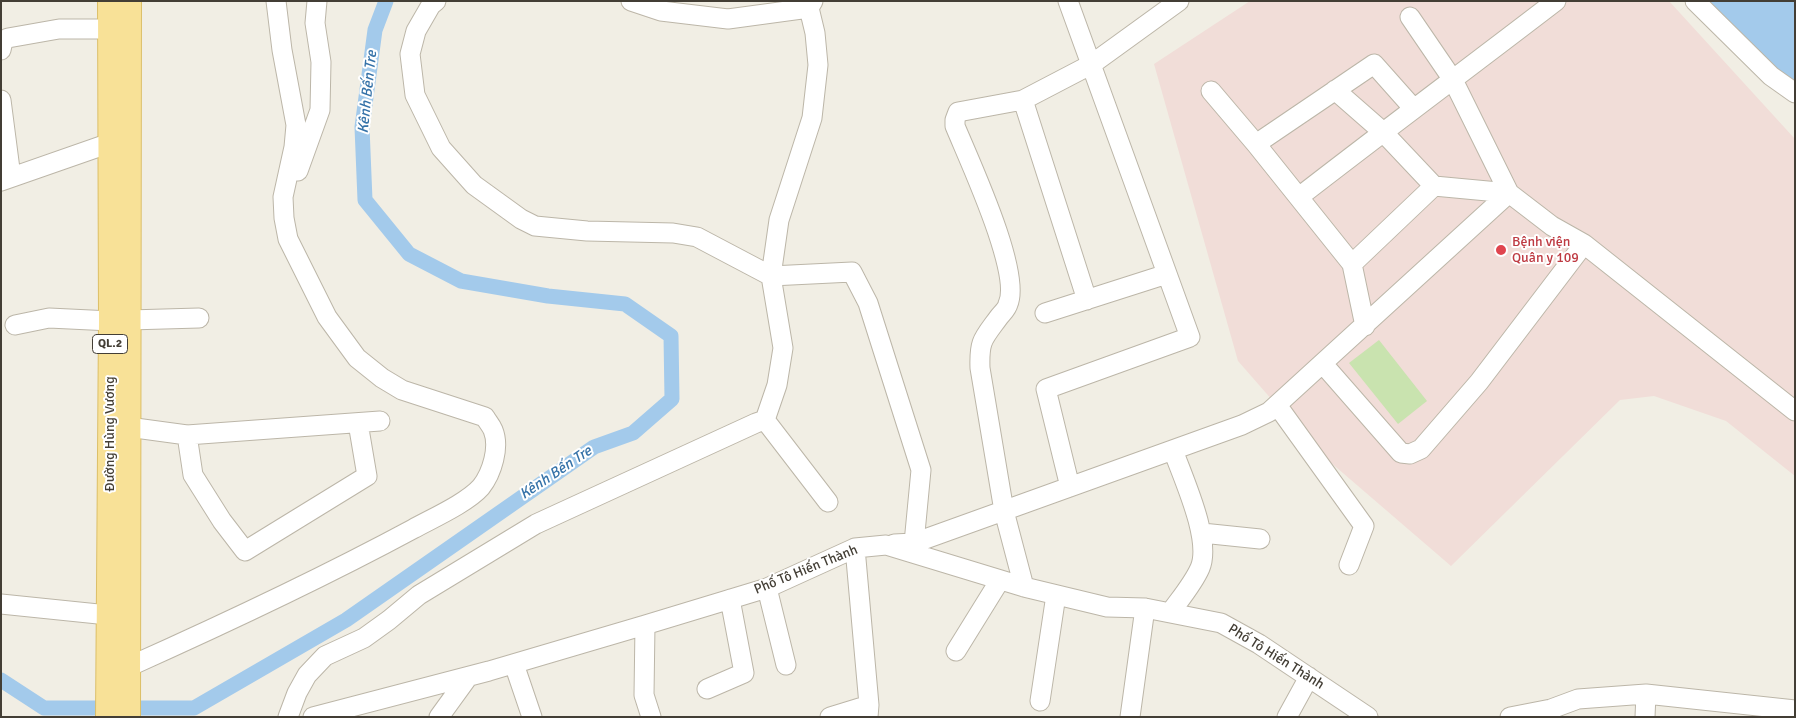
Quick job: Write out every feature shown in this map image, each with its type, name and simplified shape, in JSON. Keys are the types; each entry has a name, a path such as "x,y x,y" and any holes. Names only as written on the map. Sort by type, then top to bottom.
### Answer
{"main road":[{"name":"Đường Hùng Vương","path":"110,1 110,29 120,144"},
{"name":"Đường Hùng Vương","path":"128,717 108,615 120,321 120,144 129,1"},
{"name":"Đường Hùng Vương","path":"108,717 121,679 128,427 120,321"}],"street":[{"path":"121,679 397,538 461,503 480,488 490,470 494,456 495,440 493,429 485,417 402,390 382,378 357,358 327,317 288,240 283,197 294,147 296,125 282,50 276,1"},
{"path":"283,197 301,166 320,110 320,62 315,23 317,1"},
{"path":"436,1 430,5 416,32 410,54 415,96 441,148 474,185 520,219 535,226 673,233 698,237 772,276 852,272 868,303 921,470 914,543"},
{"path":"288,717 297,692 307,675 325,656 364,638 419,595 536,524 765,420 777,385 783,348 772,276 779,220 812,118 818,65 816,33 811,5 728,19 661,10 631,1"},
{"path":"1068,1 1190,338 1046,389 1070,487"},
{"path":"1024,587 1004,511 979,352 982,340 1009,304 1011,283 998,233 955,126 955,120 958,112 1023,100 1092,64 1179,1"},
{"path":"1299,197 1556,1"},
{"path":"1695,1 1771,76 1795,93"},
{"path":"1410,17 1453,80 1509,193 1552,226 1584,244 1795,410"},
{"path":"1,50 3,41 8,38 59,29 110,29"},
{"path":"1256,144 1374,64 1414,110"},
{"path":"1335,90 1383,132 1434,186 1509,193"},
{"path":"1211,91 1352,264 1365,326"},
{"path":"1,100 6,179 120,144"},
{"path":"1023,100 1086,300"},
{"path":"1352,264 1434,186"},
{"path":"886,545 914,543 1242,425 1269,412 1509,193"},
{"path":"1323,364 1401,453 1410,454 1416,452 1421,449 1479,382 1584,244"},
{"path":"1045,313 1167,274"},
{"path":"15,325 49,318 120,321 199,318"},
{"path":"1277,405 1364,526 1349,565"},
{"path":"765,420 828,502"},
{"path":"128,427 187,435 380,421"},
{"path":"187,435 193,476 222,521 246,551 367,476 358,423"},
{"path":"1170,613 1200,568 1202,558 1202,533 1173,450"},
{"path":"1202,533 1260,539"},
{"name":"Phố Tô Hiến Thành","path":"313,717 468,677 644,625 767,588 855,548 886,545 1056,595 1107,606 1145,608 1220,623 1259,644 1360,714"},
{"path":"830,717 869,711 855,548"},
{"path":"956,651 1000,580"},
{"path":"767,588 786,665"},
{"path":"1040,701 1056,595"},
{"path":"707,688 744,673 730,599"},
{"path":"1,604 108,615"},
{"path":"1130,717 1145,608"},
{"path":"644,625 644,695 651,717"},
{"path":"514,664 532,717"},
{"path":"439,717 468,677"},
{"path":"1286,717 1309,677"},
{"path":"1645,717 1646,694"},
{"path":"1510,717 1550,708 1578,698 1646,694 1723,709 1795,710"}],"shaded area":[{"name":"Bệnh viện Quân y 109","path":"1250,1 1669,1 1795,139 1795,476 1726,421 1654,396 1620,400 1451,566 1315,449 1238,361 1154,64"}],"green space":[{"path":"1379,340 1427,401 1398,424 1349,363"}],"water":[{"path":"1707,1 1795,1 1795,86"}],"waterway":[{"name":"Kênh Bến Tre","path":"1,680 44,708 194,708 346,620 594,447 633,433 672,399 671,336 625,304 548,296 461,281 409,254 365,200 362,127 375,30 386,1"}],"place":[{"name":"Bệnh viện Quân y 109","path":"1501,250"}]}
